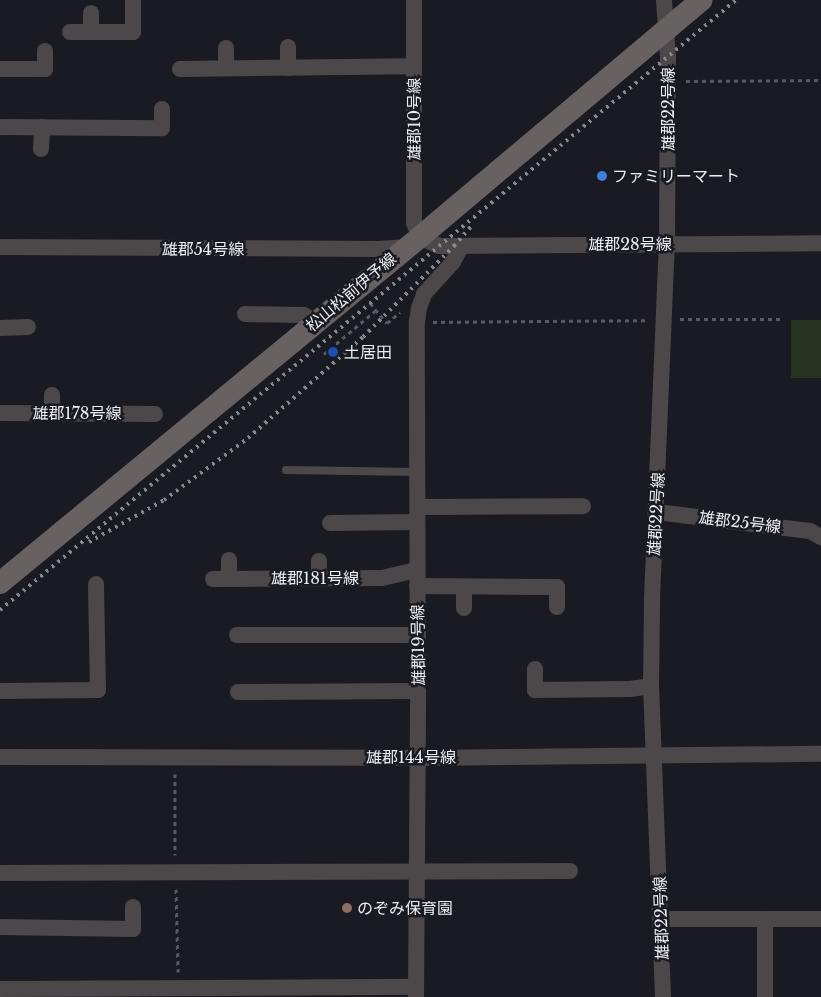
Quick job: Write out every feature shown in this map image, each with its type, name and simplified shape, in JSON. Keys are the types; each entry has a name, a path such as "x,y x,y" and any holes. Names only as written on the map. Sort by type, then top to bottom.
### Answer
{"main road":[{"name":"松山松前伊予線","path":"0,584 356,287 421,243 664,30 701,0"}],"street":[{"path":"70,32 133,32 133,0"},
{"name":"雄郡10号線","path":"414,0 414,223 421,243"},
{"name":"雄郡22号線","path":"664,0 664,30 668,57 667,244 652,598 651,686 664,997"},
{"path":"91,13 91,32"},
{"path":"288,47 288,68"},
{"path":"226,48 226,68"},
{"path":"0,69 45,69 45,51"},
{"path":"180,68 414,66"},
{"path":"0,126 162,128 162,109"},
{"path":"41,149 42,127"},
{"name":"雄郡28号線","path":"421,243 461,246 821,244"},
{"name":"雄郡54号線","path":"0,247 380,249 421,243"},
{"path":"424,294 453,262 461,246"},
{"name":"雄郡19号線","path":"416,992 418,691 417,322 424,294"},
{"path":"245,314 304,315 315,322"},
{"path":"0,328 28,328"},
{"path":"52,395 52,414"},
{"name":"雄郡178号線","path":"0,413 52,414 137,405 155,414"},
{"path":"330,522 417,514 583,506"},
{"name":"雄郡25号線","path":"656,512 810,531 821,537"},
{"name":"雄郡181号線","path":"229,560 221,579 382,578 417,570"},
{"path":"319,560 319,578"},
{"path":"0,690 98,690 96,584"},
{"path":"417,586 557,587 557,607"},
{"path":"464,587 464,608"},
{"path":"237,635 418,634"},
{"path":"536,669 536,690 630,689 651,686"},
{"path":"238,692 418,691"},
{"name":"雄郡144号線","path":"0,757 417,758 821,754"},
{"path":"0,873 570,871"},
{"path":"0,927 134,929 133,907"},
{"path":"662,918 821,919"},
{"path":"765,919 765,997"},
{"path":"0,989 416,992"}],"lane":[{"path":"286,470 418,472"}],"path":[{"path":"668,81 821,80"},
{"path":"356,287 387,323 415,298 424,294"},
{"path":"324,354 376,310"},
{"path":"417,322 781,319"}],"green space":[{"path":"791,320 821,320 821,378 791,378"}],"railway":[{"path":"0,610 736,0"},
{"path":"89,542 164,500 248,438 363,337 454,246 472,225"}],"place":[{"name":"ファミリーマート","path":"602,176"},
{"name":"土居田","path":"333,352"},
{"name":"のぞみ保育園","path":"347,908"}]}
